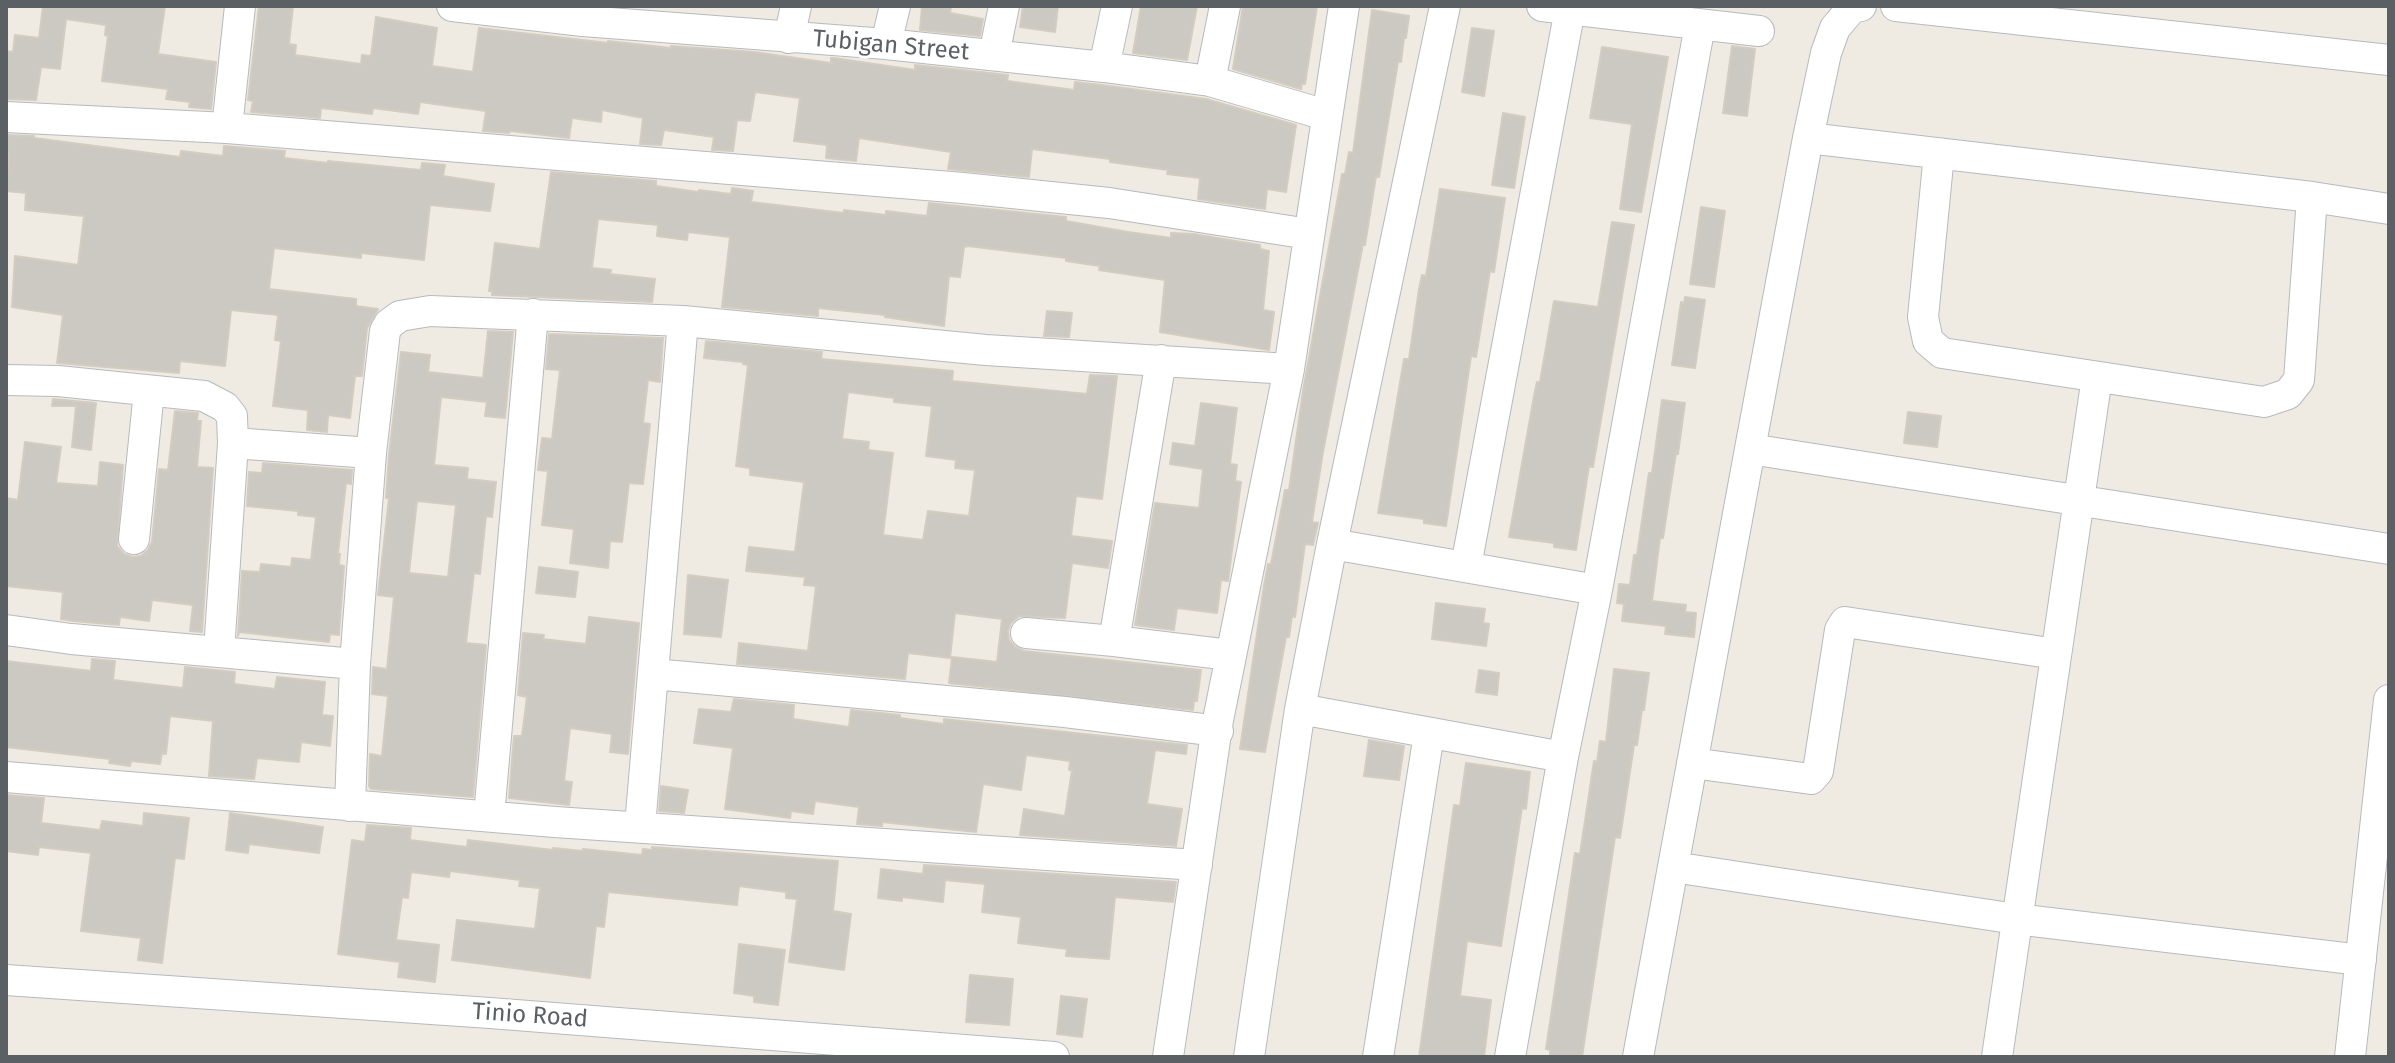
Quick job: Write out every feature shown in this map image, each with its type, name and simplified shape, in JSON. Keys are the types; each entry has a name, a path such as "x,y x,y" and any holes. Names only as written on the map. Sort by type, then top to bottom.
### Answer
{"street":[{"path":"227,128 240,6"},
{"name":"Tubigan Street","path":"452,6 684,17 789,38 886,44 1104,67 1210,81 1326,115"},
{"path":"789,38 796,6"},
{"path":"886,44 895,6"},
{"path":"994,55 1004,6"},
{"path":"1104,67 1117,6"},
{"path":"1210,81 1225,6"},
{"path":"1168,1057 1230,655 1289,369 1344,6"},
{"path":"1249,1057 1300,709 1445,6"},
{"path":"1638,1057 1826,53 1835,28 1852,8 1861,6"},
{"path":"1896,6 2389,60"},
{"path":"1466,566 1556,8 1700,25 1750,22"},
{"path":"1510,1057 1700,25"},
{"path":"6,117 227,128 963,188 1109,203 1309,234"},
{"path":"1808,138 2312,197 2389,209"},
{"path":"1939,154 1923,317 1928,341 1942,353 2264,402 2288,394 2299,380 2312,197"},
{"path":"350,806 355,664 371,453 385,331 394,319 430,311 683,321 986,350 1289,369"},
{"path":"489,816 533,314"},
{"path":"640,826 683,321"},
{"path":"1114,641 1161,360"},
{"path":"1997,1057 2097,377"},
{"path":"6,380 58,381 204,396 218,402 232,416 233,443 219,651"},
{"path":"134,539 149,391"},
{"path":"233,443 371,453"},
{"path":"1750,449 2389,549"},
{"path":"1332,544 1597,590"},
{"path":"1692,763 1811,779 1818,771 1840,630 1845,622 2056,654"},
{"path":"6,630 71,639 355,664"},
{"path":"1026,633 1230,655"},
{"path":"654,674 1065,712 1218,731"},
{"path":"2350,1057 2389,700"},
{"path":"1300,709 1563,757"},
{"path":"1378,1057 1429,734"},
{"path":"6,777 350,806 1197,865"},
{"path":"1673,867 2016,919 2361,960"},
{"name":"Tinio Road","path":"6,980 490,1013 1054,1057"}],"building":[{"path":"43,6 165,6 158,54 216,62 211,109 189,107 190,102 166,99 168,89 102,81 108,36 105,35 106,25 66,19 60,69 41,67 36,100 6,99 6,51 13,52 15,35 39,38"},
{"path":"259,6 293,6 289,44 296,45 295,55 361,64 362,55 371,56 376,17 437,28 432,66 473,72 479,28 608,43 754,52 831,63 831,58 834,58 915,70 915,65 1008,75 1007,81 1074,90 1075,82 1102,85 1206,99 1296,125 1286,192 1267,189 1265,209 1198,199 1200,178 1110,162 1110,159 1032,149 1029,177 948,169 951,152 859,138 856,161 826,158 827,145 794,141 800,98 755,92 750,121 737,120 733,151 712,150 714,137 664,130 661,145 640,144 643,118 602,110 601,122 572,118 569,138 483,131 486,111 420,102 418,114 373,108 372,114 321,108 320,118 251,112 253,101 248,100"},
{"path":"922,6 951,6 950,13 983,19 980,36 920,30"},
{"path":"1023,6 1058,6 1055,32 1020,27"},
{"path":"1141,6 1197,6 1187,60 1133,53"},
{"path":"1243,6 1317,6 1305,84 1301,89 1233,69"},
{"path":"1372,10 1409,16 1406,38 1401,62 1398,62 1379,177 1376,176 1323,452 1312,522 1318,523 1313,545 1305,544 1295,617 1292,616 1289,637 1286,637 1265,752 1240,749 1268,564 1271,564 1285,490 1289,490 1303,391 1342,174 1345,174 1349,152 1353,153"},
{"path":"1472,28 1494,31 1484,96 1462,92"},
{"path":"1732,46 1755,49 1747,116 1723,113"},
{"path":"1602,47 1668,57 1641,212 1620,209 1632,124 1590,118"},
{"path":"1503,113 1525,117 1514,188 1492,185"},
{"path":"6,135 34,136 180,157 181,151 223,156 224,146 285,151 284,158 328,163 421,170 422,163 445,165 443,176 494,184 490,211 430,205 424,260 361,253 361,258 274,248 269,289 356,299 356,306 378,309 367,328 362,376 355,376 350,418 328,415 327,432 307,430 308,410 273,406 281,341 275,340 278,315 231,310 225,366 180,361 179,373 57,363 63,315 12,307 15,256 78,265 84,216 25,210 26,193 6,191 9,152 6,151"},
{"path":"551,172 656,181 656,186 698,192 731,194 732,188 753,191 751,202 844,213 844,210 886,215 886,211 927,216 929,203 1066,217 1066,221 1171,238 1171,233 1193,234 1260,245 1260,249 1269,251 1263,310 1274,312 1269,350 1160,332 1165,280 1099,270 1100,266 1066,261 1066,258 968,246 964,247 960,277 949,276 944,326 885,315 818,308 818,316 722,307 730,237 688,232 687,240 657,236 658,225 598,219 592,268 611,270 610,274 655,279 652,302 492,295 489,291 495,243 540,249"},
{"path":"1440,189 1505,198 1494,272 1490,271 1476,357 1471,356 1446,526 1424,523 1424,519 1378,513 1404,359 1409,359 1419,289 1422,275 1426,276"},
{"path":"1701,207 1725,211 1714,287 1690,284"},
{"path":"1612,222 1634,225 1576,550 1554,547 1554,543 1509,537 1554,301 1598,307"},
{"path":"1685,297 1705,300 1695,368 1672,365 1681,302 1684,303"},
{"path":"1047,311 1072,313 1069,337 1044,336"},
{"path":"488,331 513,332 505,418 485,416 487,402 441,397 434,465 468,468 467,479 496,482 492,517 486,516 480,574 474,573 466,643 486,645 473,797 371,789 370,754 382,756 388,696 372,694 373,667 387,669 394,597 378,595 401,352 430,355 428,372 483,378","holes":["417,501 456,505 448,577 409,573"]},
{"path":"549,334 663,338 660,382 648,380 643,423 650,424 643,484 629,483 622,542 610,541 608,568 570,563 574,529 542,525 548,471 538,470 542,438 552,439 560,370 546,369"},
{"path":"706,341 822,352 821,359 953,371 952,381 1087,394 1090,375 1117,376 1102,499 1076,496 1071,536 1112,541 1108,568 1072,563 1065,618 1019,616 1011,623 1009,640 1024,651 1201,670 1193,710 949,683 952,657 997,662 1002,619 955,613 950,658 908,653 905,679 737,664 739,643 808,651 816,586 804,585 805,577 746,571 749,547 795,552 804,482 750,475 750,468 736,466 748,365 704,358","holes":["848,392 894,398 894,402 932,406 926,456 956,460 955,468 975,470 969,516 928,511 923,540 883,535 893,453 868,450 869,442 842,439"]},
{"path":"53,399 96,403 91,450 72,447 76,406 52,406"},
{"path":"1662,400 1685,403 1663,538 1660,538 1652,601 1686,605 1685,612 1696,613 1694,637 1665,634 1666,626 1622,621 1624,604 1617,603 1619,584 1630,585 1634,555 1637,555"},
{"path":"1201,403 1237,408 1230,464 1237,465 1235,481 1241,482 1228,581 1221,580 1217,613 1177,608 1174,630 1135,625 1155,503 1199,508 1203,469 1170,464 1173,443 1195,446"},
{"path":"175,411 198,413 197,421 201,421 197,467 213,468 202,632 190,631 193,605 152,600 149,621 120,617 119,625 73,621 61,619 63,592 6,586 6,498 18,500 25,442 61,447 56,483 98,486 100,462 123,465 117,546 124,554 141,556 152,542 159,469 168,470"},
{"path":"1908,412 1941,416 1937,447 1904,443"},
{"path":"263,463 352,470 351,484 346,483 338,554 339,565 344,566 339,635 330,634 329,642 239,632 238,636 242,571 260,572 261,564 291,567 292,558 311,560 316,517 298,515 298,511 247,506 249,472 262,473"},
{"path":"539,567 578,572 575,597 536,593"},
{"path":"688,575 728,580 721,637 684,634"},
{"path":"1436,603 1485,609 1483,623 1489,624 1486,646 1432,639"},
{"path":"589,617 639,623 628,754 610,752 612,734 570,728 564,781 572,782 569,805 509,798 514,736 522,736 527,697 518,695 523,633 544,635 543,639 586,644"},
{"path":"92,659 115,661 113,680 183,688 185,667 235,672 234,684 275,689 277,677 325,682 322,715 333,716 330,746 301,742 299,762 257,758 254,779 209,776 213,721 170,716 166,754 162,753 160,764 131,761 130,766 109,763 110,759 6,747 6,661 91,671"},
{"path":"1614,669 1649,673 1644,710 1637,745 1634,745 1620,838 1615,837 1582,1057 1550,1057 1550,1050 1546,1049 1575,853 1580,854 1594,761 1597,762 1600,741 1606,742"},
{"path":"1479,670 1499,673 1497,695 1476,692"},
{"path":"734,699 794,705 793,719 849,727 851,710 944,724 944,719 1187,745 1186,754 1155,750 1147,804 1182,809 1176,846 1020,835 1024,809 1065,816 1072,770 1069,770 1070,761 1026,755 1021,790 983,784 976,832 882,822 882,826 857,824 859,807 815,801 813,814 791,811 790,818 725,809 733,748 694,743 699,709 731,712"},
{"path":"1369,740 1404,746 1399,780 1364,776"},
{"path":"1466,763 1530,772 1526,809 1522,808 1501,946 1467,941 1460,996 1491,1000 1484,1057 1419,1057 1454,805 1460,806"},
{"path":"661,786 688,790 684,813 659,811"},
{"path":"6,795 44,798 41,823 100,830 102,821 143,826 144,813 189,818 184,859 175,858 162,963 138,960 141,938 81,931 91,853 39,847 38,855 6,851"},
{"path":"230,813 323,827 319,853 249,844 248,853 226,850"},
{"path":"367,825 411,828 410,840 467,847 468,840 553,850 583,849 642,855 643,849 652,850 652,847 838,861 833,911 851,914 844,970 789,962 797,899 786,898 786,892 739,886 737,905 608,892 604,927 596,926 590,978 452,960 457,920 535,929 540,888 519,886 520,880 450,871 449,877 411,872 408,898 402,897 396,940 439,945 435,982 398,977 400,962 338,954 352,840 365,842"},
{"path":"924,865 1176,882 1173,902 1115,897 1109,959 1066,956 1067,949 1018,943 1021,917 982,912 985,884 945,880 943,902 902,897 902,901 878,898 881,869 923,874"},
{"path":"739,944 785,950 778,1005 754,1002 754,996 734,993"},
{"path":"970,975 1013,979 1009,1025 966,1022"},
{"path":"1061,996 1087,999 1082,1037 1057,1034"}]}
